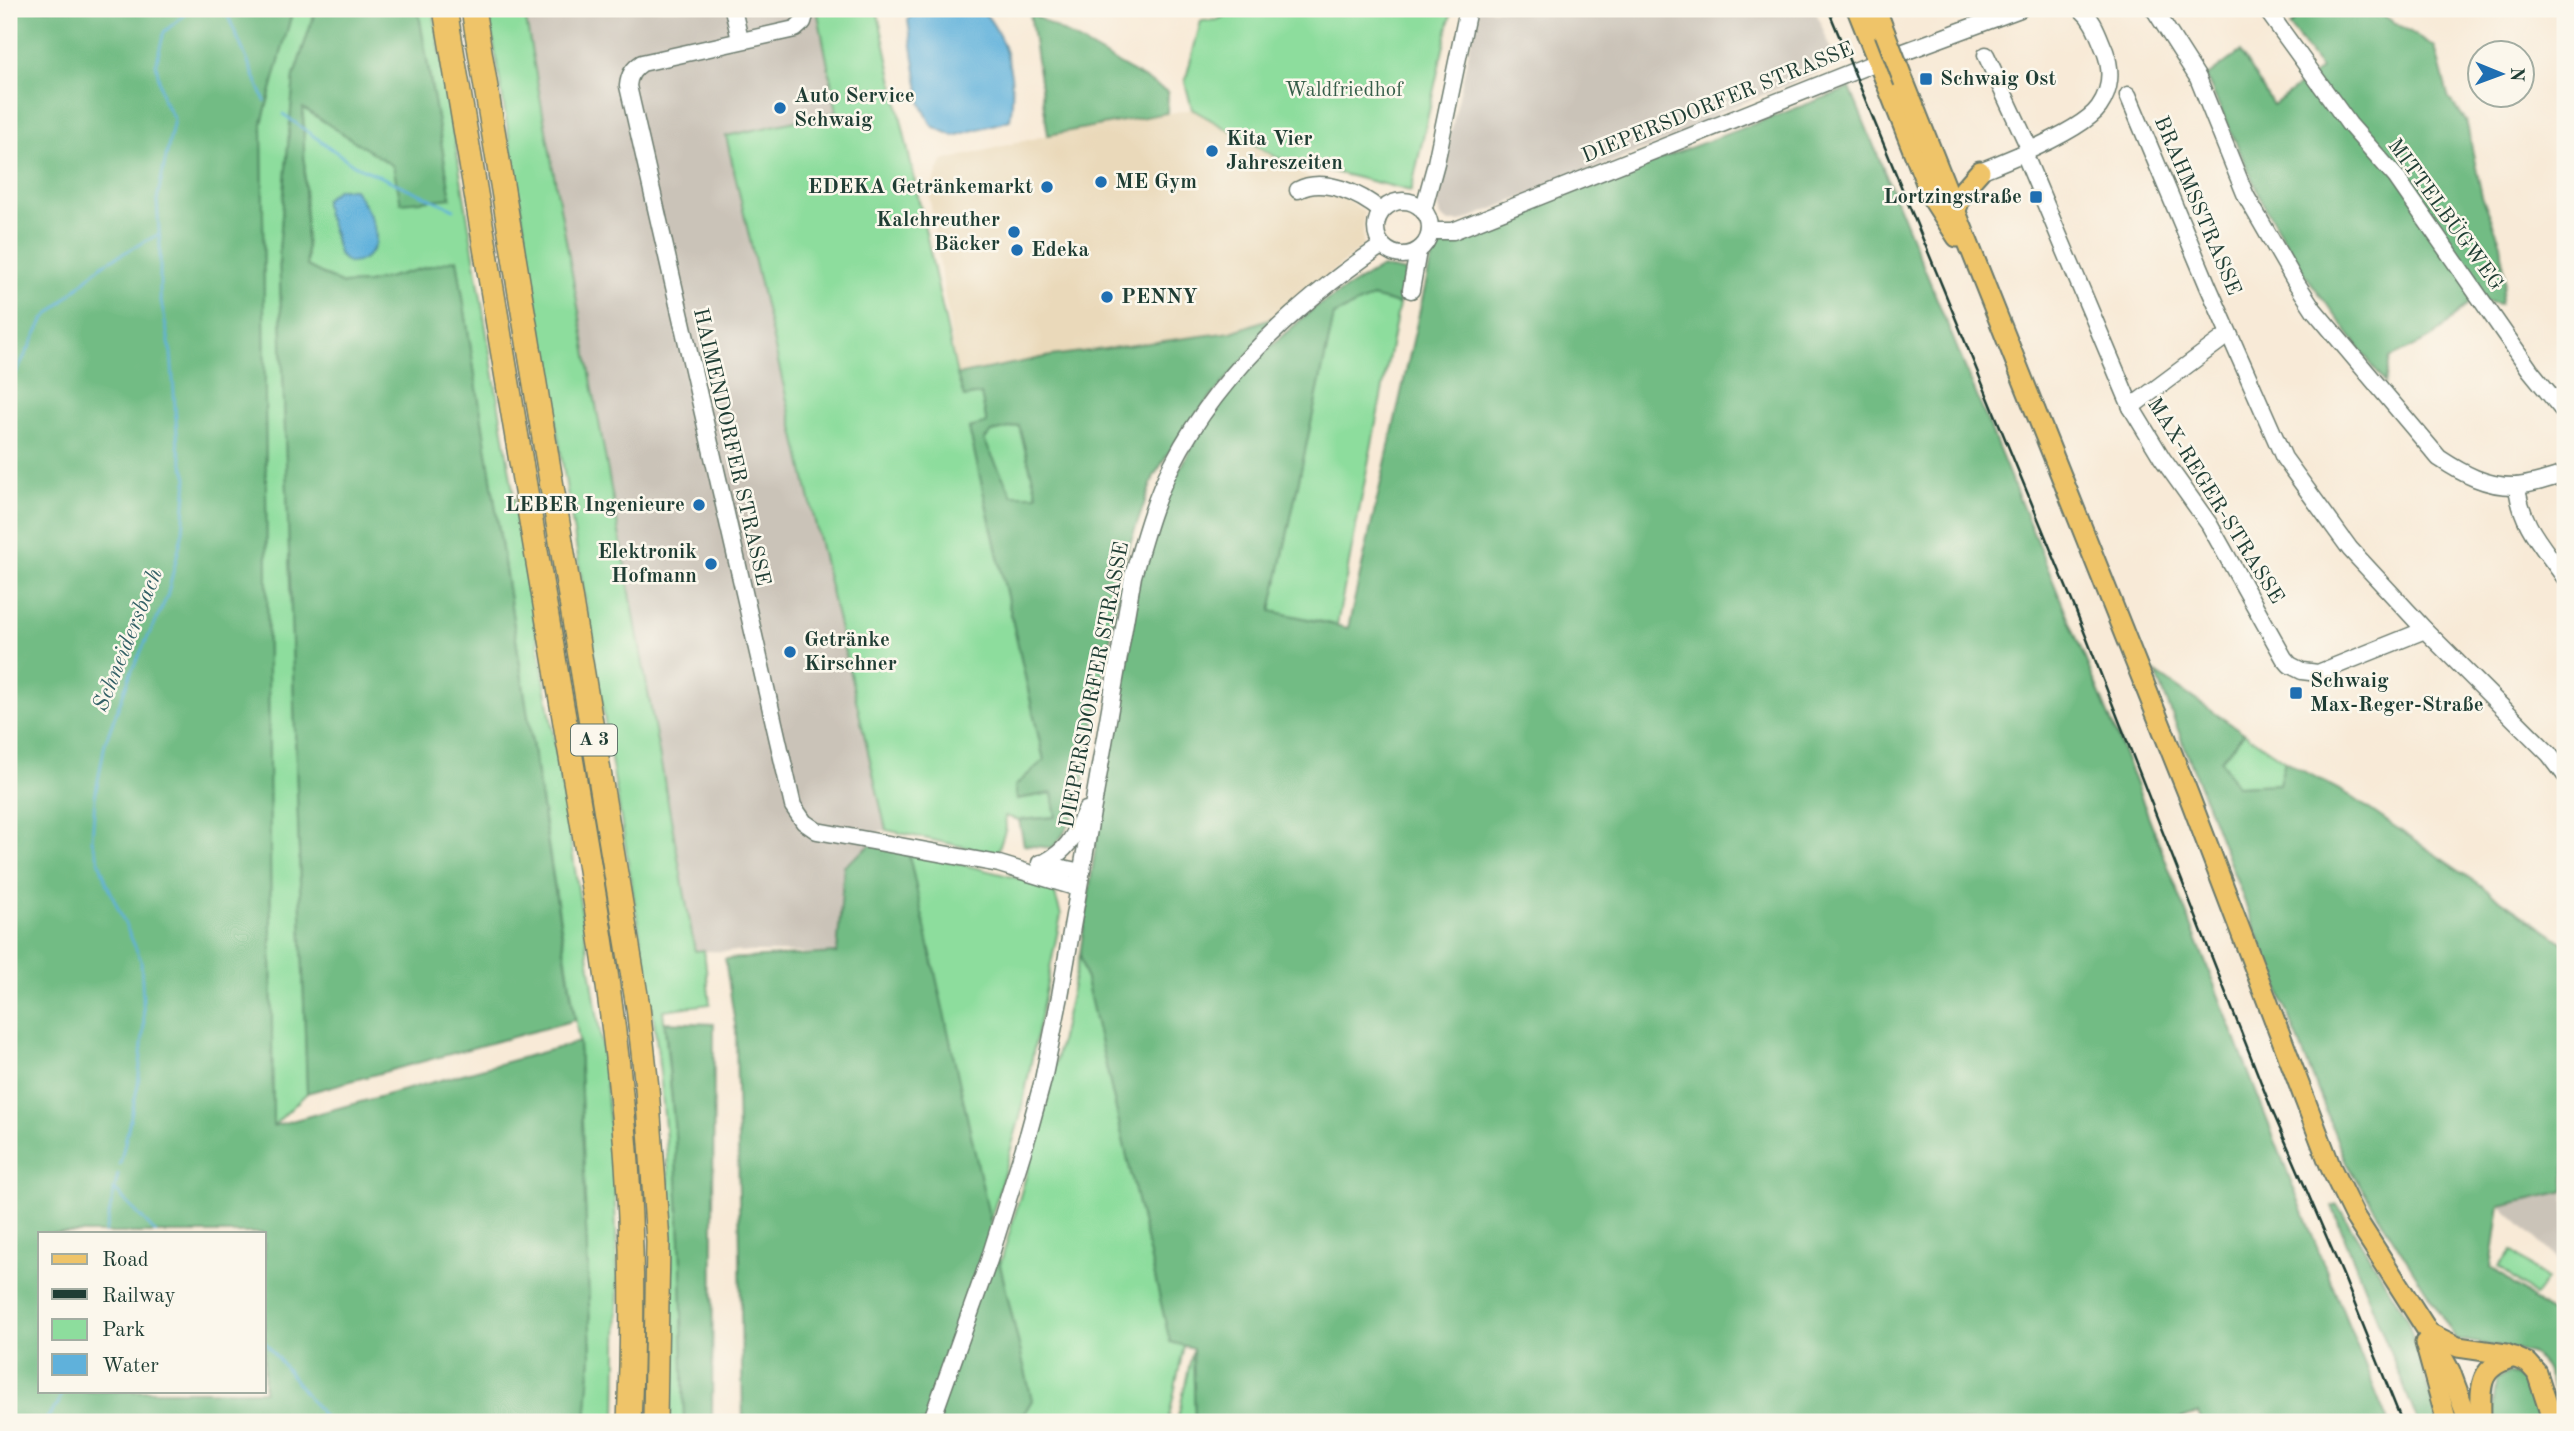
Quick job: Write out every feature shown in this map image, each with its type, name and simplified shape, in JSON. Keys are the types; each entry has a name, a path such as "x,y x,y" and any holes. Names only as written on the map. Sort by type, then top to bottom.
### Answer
{"highway":[{"name":"A 3","path":"445,9 612,1009 627,1161 632,1245 629,1422"},
{"name":"A 3","path":"473,9 638,1007 658,1241 655,1422"}],"main road":[{"path":"1857,9 1932,198 1980,274"},
{"path":"1876,9 2183,783 2331,1168 2355,1217 2451,1371 2469,1422"},
{"path":"1938,168 1958,173 1980,172"},
{"path":"1956,210 1964,189 1980,172"},
{"path":"2408,1300 2428,1353 2448,1422"},
{"path":"2429,1333 2458,1347 2506,1354 2528,1363 2537,1373 2553,1422"},
{"path":"2481,1422 2484,1377 2489,1368 2515,1357"}],"street":[{"path":"733,9 740,40"},
{"name":"HAIMENDORFER STRASSE","path":"807,9 803,22 795,29 642,63 634,68 628,86 793,806 804,822 817,831 1079,880"},
{"path":"1423,211 1436,163 1468,9"},
{"name":"DIEPERSDORFER STRASSE","path":"1430,231 1453,230 1877,62 2020,9"},
{"path":"1980,172 2027,152 2090,117 2100,107 2107,92 2110,74 2108,59 2092,21 2081,9"},
{"path":"2154,9 2198,78 2246,196 2279,255 2314,310 2439,458 2465,475 2488,483 2516,486 2565,474"},
{"name":"MITTELBÜGWEG","path":"2266,9 2349,124 2396,177 2530,370 2565,414"},
{"path":"1986,55 2027,152"},
{"name":"BRAHMSSTRASSE","path":"2128,94 2284,458 2350,549 2425,630"},
{"name":"MAX-REGER-STRASSE","path":"2027,152 2131,407 2162,458 2209,524 2290,666 2318,673 2425,630"},
{"path":"1406,201 1430,179"},
{"path":"1297,190 1305,186 1321,185 1350,192 1381,211"},
{"path":"1396,202 1412,203 1423,211 1430,224 1430,231 1428,239 1418,251 1410,290 1407,274 1375,229 1381,211 1396,202"},
{"path":"1388,250 1403,256 1418,251"},
{"name":"DIEPERSDORFER STRASSE","path":"931,1422 989,1260 1043,1080 1133,576 1149,521 1172,465 1210,404 1241,366 1273,333 1338,276 1388,250"},
{"path":"2131,407 2229,334"},
{"path":"2516,486 2518,505 2526,524 2565,578"},
{"path":"2425,630 2549,754 2565,775"},
{"path":"1045,862 1062,853 1073,838 1096,789"},
{"name":"HAIMENDORFER STRASSE","path":"999,864 1045,862 1079,880"}],"shaded area":[{"path":"524,9 817,9 838,112 727,136 886,830 878,832 872,844 844,866 837,953 695,951"},
{"path":"1478,9 1815,9 1837,65 1718,113 1703,126 1460,222 1449,222 1441,217 1438,209 1439,186"},
{"path":"1192,109 1364,211 1363,246 1283,314 1231,332 1051,356 957,375 929,194 942,161 1048,135"},
{"path":"2565,1191 2565,1266 2500,1206"}],"green space":[{"path":"9,9 293,9 262,123 273,1126 579,1042 591,1356 586,1422 9,1422"},
{"path":"293,9 316,9 294,76 279,251 307,1093 273,1126 262,123"},
{"path":"316,9 418,9 451,198 401,203 393,166 303,108 307,266 342,284 368,283 457,259 575,1020 307,1093 279,251 294,76"},
{"path":"418,9 433,9 565,804 604,1059 614,1175 618,1286 616,1422 586,1422 591,1356 579,1042 457,260 368,283 342,284 307,266 303,108 393,166 451,198"},
{"path":"488,9 524,9 695,951 704,950 710,1004 663,1010 675,1133 684,1422 669,1422 672,1271 668,1171 654,1021"},
{"path":"817,9 877,9 957,375 981,393 987,424 969,428 1044,761 1015,786 1017,799 1052,793 1056,817 1019,820 1005,816 1006,828 997,854 886,830 726,136 837,112"},
{"name":"Waldfriedhof","path":"1238,9 1452,9 1411,191 1278,158 1192,109 1185,82 1201,21 1217,20"},
{"path":"2304,9 2372,9 2435,47 2449,99 2466,120 2482,196 2501,243 2505,281 2500,304 2473,299 2433,337 2390,358 2385,383 2301,269 2263,203 2206,77 2240,52 2273,105 2321,69 2290,26"},
{"path":"1030,13 1168,92 1167,113 1048,135"},
{"path":"1850,88 2121,746 2388,1422 2202,1422 2198,1413 2169,1422 1195,1422 1193,1348 1170,1342 1080,954 1113,724 1140,570 1165,497 1213,408 1272,345 1314,308 1382,267 1406,272 1399,304 1372,297 1334,315 1271,611 1348,628 1435,243"},
{"path":"1372,297 1399,304 1337,625 1271,611 1334,315"},
{"path":"1283,314 1185,427 1154,476 1126,555 1082,789 1067,828 1052,848 1024,845 1019,820 1056,817 1052,793 1017,799 1015,786 1044,760 969,428 987,423 981,394 964,397 957,375 1051,356 1231,332","holes":["1019,426 1037,495 1012,495 984,440 992,432"]},
{"path":"1019,426 1037,495 1012,496 984,440 992,432"},
{"path":"2156,673 2244,733 2221,760 2236,786 2279,784 2285,761 2349,795 2565,944 2565,1191 2500,1206 2491,1267 2561,1321 2565,1336 2565,1411 2543,1365 2530,1353 2456,1339 2346,1163"},
{"path":"2244,733 2285,761 2279,784 2236,786 2221,761"},
{"path":"872,844 908,851 1032,1400 1019,1422 743,1422 736,1030 725,959 837,953 844,866"},
{"path":"908,851 1053,887 1061,915 1020,1117 990,1222"},
{"path":"1080,954 1170,1341 1184,1345 1168,1422 1019,1422 1032,1400 1000,1265 1044,1114"},
{"path":"665,1022 714,1024 712,1422 684,1422 675,1133"},
{"path":"2337,1204 2407,1318 2438,1422 2418,1422 2332,1206"},
{"path":"2512,1251 2547,1280 2535,1296 2499,1267"},
{"path":"1193,1348 1195,1422 1177,1422"},
{"path":"2508,1373 2531,1382 2542,1422 2492,1422 2496,1379"}],"water":[{"path":"915,9 981,9 998,33 1008,61 1012,91 1010,120 954,136 932,126 921,104 908,20"},
{"path":"338,189 354,189 374,226 375,245 368,255 357,262 346,261 339,254 326,211 325,199"}],"waterway":[{"name":"Schneidersbach","path":"120,1164 138,1085 144,1025 141,960 106,881 92,840 95,797 105,743 132,670 167,597 183,531 187,478 178,446 171,353 160,295 157,200 174,119 163,100 156,64 164,32 188,9"},
{"path":"225,9 265,101"},
{"path":"283,114 354,165 454,209"},
{"path":"9,386 44,319 102,265 159,234"},
{"name":"Schneidersbach","path":"105,1232 118,1174"},
{"path":"114,1189 155,1232"},
{"path":"266,1344 328,1422"},
{"name":"Schneidersbach","path":"44,1422 58,1404 62,1392"}],"railway":[{"path":"1828,9 2074,606 2271,1108 2343,1275 2402,1422"}],"place":[{"name":"Schwaig Ost","path":"1926,79"},
{"name":"Auto Service Schwaig","path":"780,108"},
{"name":"Kita Vier Jahreszeiten","path":"1212,151"},
{"name":"ME Gym","path":"1101,182"},
{"name":"EDEKA Getränkemarkt","path":"1047,187"},
{"name":"Lortzingstraße","path":"2036,197"},
{"name":"Kalchreuther Bäcker","path":"1014,232"},
{"name":"Edeka","path":"1017,250"},
{"name":"PENNY","path":"1107,297"},
{"name":"LEBER Ingenieure","path":"699,505"},
{"name":"Elektronik Hofmann","path":"711,564"},
{"name":"Getränke Kirschner","path":"790,652"},
{"name":"Schwaig Max-Reger-Straße","path":"2296,693"}]}
